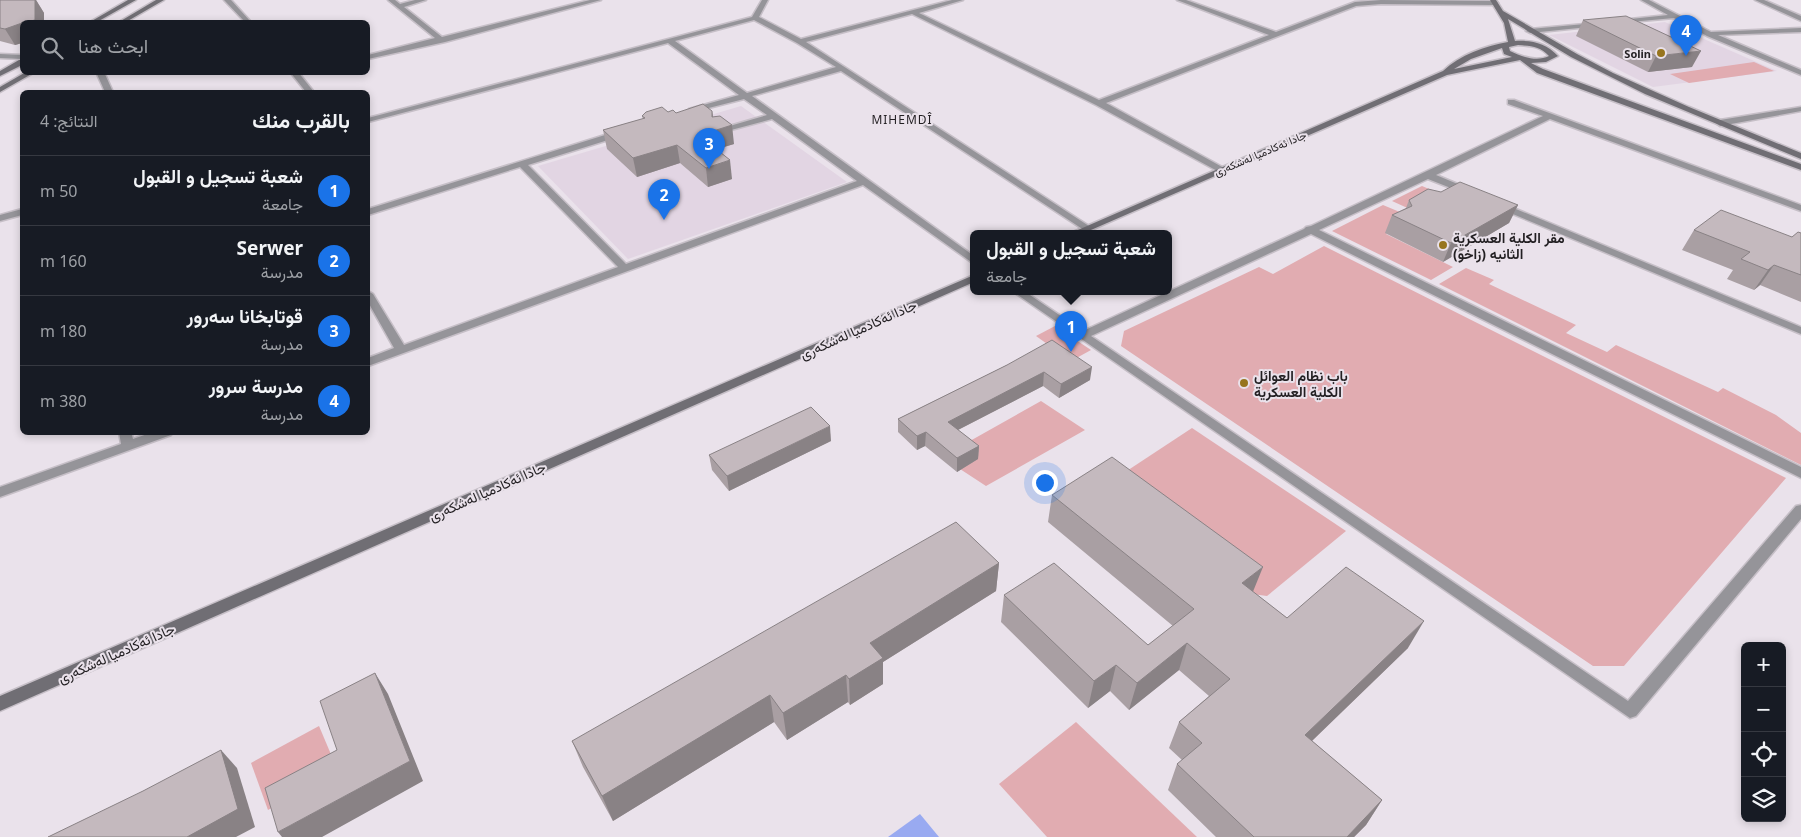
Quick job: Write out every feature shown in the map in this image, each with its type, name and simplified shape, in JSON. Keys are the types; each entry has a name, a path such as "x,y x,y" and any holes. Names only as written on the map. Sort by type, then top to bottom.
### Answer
{"main road":[{"path":"98,20 133,0"},
{"path":"126,20 161,0"},
{"path":"1494,2 1503,13 1530,31 1583,61 1641,90 1801,156"},
{"path":"1503,13 1508,45 1507,52 1522,58 1540,71 1801,167"},
{"path":"1530,31 1540,46"},
{"path":"1445,73 1461,59 1488,49 1508,45 1540,46 1583,61"},
{"path":"1445,73 1522,58 1549,59 1554,56 1551,51"},
{"path":"0,74 20,63"},
{"name":"جادا ئه‌كادميا له‌شكه‌رى","path":"1083,230 1445,73"},
{"path":"0,90 27,75"},
{"name":"جادا ئه‌كادميا له‌شكه‌رى","path":"0,704 970,280"}],"street":[{"path":"227,0 246,20"},
{"path":"391,0 442,40"},
{"path":"399,6 423,0"},
{"path":"560,0 571,7"},
{"path":"370,56 442,40 598,0"},
{"path":"755,18 765,0"},
{"path":"800,41 960,0"},
{"path":"1180,0 1277,35"},
{"path":"1342,0 1355,4"},
{"path":"1644,0 1710,34 1801,73"},
{"path":"1758,0 1801,19"},
{"path":"1099,103 1355,4 1381,2 1494,2"},
{"path":"914,13 1099,103 1221,170"},
{"path":"1530,31 1676,16"},
{"path":"370,119 755,18 800,41 1087,228"},
{"path":"1710,34 1801,30"},
{"path":"670,41 970,258"},
{"path":"0,56 20,57"},
{"path":"680,115 842,68"},
{"path":"101,75 108,90"},
{"path":"296,75 308,90"},
{"path":"1511,102 1801,208"},
{"path":"1720,123 1801,109"},
{"path":"719,132 774,116"},
{"path":"1172,294 1309,229 1430,176 1550,116"},
{"path":"370,211 633,129"},
{"path":"521,163 626,268"},
{"path":"1430,176 1801,331"},
{"path":"370,361 865,181"},
{"path":"0,218 20,213"},
{"path":"1309,229 1801,473"},
{"path":"1023,295 1630,710 1801,510"},
{"path":"1084,335 1169,295"},
{"path":"370,297 401,350"},
{"path":"126,435 128,446"},
{"path":"0,492 159,435"}],"shaded area":[{"name":"Solin","path":"1665,22 1777,71 1653,87 1549,35"},
{"path":"1754,62 1774,71 1689,83 1670,74"},
{"path":"741,106 847,182 628,259 538,166"},
{"path":"1422,186 1453,199 1414,211 1392,201"},
{"path":"1383,205 1407,215 1386,234 1453,267 1431,280 1332,231"},
{"path":"1324,246 1786,478 1624,666 1593,666 1121,346 1124,331 1259,267 1273,274"},
{"path":"1466,268 1494,280 1489,284 1576,325 1566,333 1607,352 1616,345 1718,392 1723,388 1776,415 1801,433 1801,465 1439,284"},
{"path":"1055,326 1091,350 1071,361 1036,336"},
{"path":"1041,401 1085,430 986,486 960,469 977,459 961,446"},
{"path":"1192,428 1346,531 1267,596 1252,594 1107,484"},
{"path":"1076,722 1197,837 1047,837 999,784"},
{"path":"319,726 338,771 268,810 251,763"}],"water":[{"path":"920,814 939,837 888,837"}],"building":[{"path":"0,0 35,0 35,20 20,20 20,24 5,29 0,28"},
{"path":"1626,16 1701,51 1656,56 1583,20"},
{"path":"703,104 712,111 712,117 720,116 732,125 704,134 706,136 701,137 730,160 706,168 677,145 633,158 603,130 645,118 642,116 646,112 662,107 668,112 673,110 676,113"},
{"path":"1460,182 1518,205 1451,243 1392,215 1412,206 1409,200 1428,189 1441,192"},
{"path":"1721,210 1792,237 1798,232 1801,233 1801,275 1774,265 1768,270 1741,259 1750,252 1694,230"},
{"path":"1052,340 1092,367 1061,384 1044,372 948,422 979,446 957,458 926,432 917,436 898,419 1007,365"},
{"path":"811,407 830,426 727,476 709,455"},
{"path":"1112,457 1263,567 1242,583 1287,618 1346,567 1424,621 1305,735 1382,800 1347,837 1254,837 1177,764 1202,743 1179,722 1230,679 1187,643 1137,683 1116,665 1094,681 1004,595 1054,563 1148,645 1194,609 1052,495"},
{"path":"956,522 999,563 870,643 883,658 849,679 846,675 783,713 770,695 602,796 572,741"},
{"path":"375,673 410,761 278,832 265,788 337,750 320,701"},
{"path":"221,750 238,809 187,837 48,837 143,791"}],"place":[{"name":"Solin","path":"1661,53"},
{"name":"مدرسة سرور","path":"1686,56"},
{"name":"قوتابخانا سه‌رور","path":"709,169"},
{"name":"Serwer","path":"664,220"},
{"name":"مقر الكلية العسكرية الثانيه (زاخو)","path":"1443,245"},
{"name":"شعبة تسجيل و القبول","path":"1071,352"},
{"name":"باب نظام العوائل الكلية العسكرية","path":"1244,383"}],"district":[{"name":"MIHEMDÎ","path":"902,119"}]}
